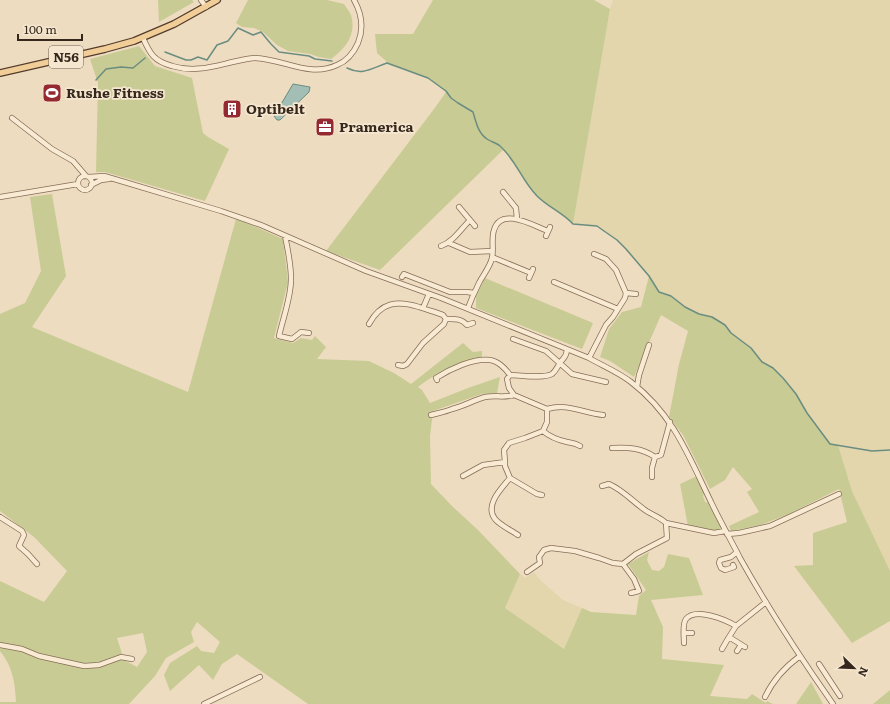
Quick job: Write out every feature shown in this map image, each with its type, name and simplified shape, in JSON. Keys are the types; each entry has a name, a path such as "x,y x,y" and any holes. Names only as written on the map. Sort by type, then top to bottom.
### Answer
{"main road":[{"name":"N56","path":"0,73 105,49 143,38 174,24 217,0"}],"street":[{"path":"201,0 206,7"},
{"path":"143,38 148,50 153,56 164,64 183,69 202,69 249,58 261,59 319,71 331,68 341,63 356,47 361,34 362,22 360,12 354,0"},
{"path":"12,118 52,149 73,161 92,181 92,185"},
{"path":"78,184 80,178 79,168"},
{"path":"80,178 104,176 221,211 261,225 366,271 468,308 589,358 622,376 637,387 670,422 690,456 737,552 800,656 833,704"},
{"path":"78,184 84,189 89,188 101,180 113,179"},
{"path":"0,197 78,184"},
{"path":"503,192 516,208 517,219"},
{"path":"459,207 475,226"},
{"path":"468,308 474,293 490,265 496,225 502,220 511,218 548,232"},
{"path":"441,246 449,243 470,220"},
{"path":"285,236 291,279 289,296 278,336 292,339 301,332 309,333"},
{"path":"449,243 470,252 492,251"},
{"path":"589,358 606,325 625,298 626,293 616,270 606,259 594,254"},
{"path":"492,257 531,273"},
{"path":"402,277 404,274 450,292 474,293"},
{"path":"554,282 618,310"},
{"path":"626,293 636,294"},
{"path":"423,308 429,294"},
{"path":"398,297 399,303"},
{"path":"368,324 376,312 388,306 399,303 423,308 444,315 446,319"},
{"path":"446,319 457,319 463,321 466,325 473,324"},
{"path":"398,365 403,366 407,364 418,348 444,324 446,319"},
{"path":"513,339 546,351 572,374 606,382"},
{"path":"637,387 639,375 647,360 650,345"},
{"path":"437,380 436,378 455,367 473,362 490,360 498,364 510,375 546,376 552,374 556,370 566,356 567,350"},
{"path":"510,375 508,379 509,388 514,395 523,400 547,409 556,407 570,407 589,413 603,415"},
{"path":"431,415 445,410 451,410 483,397 506,397 514,395"},
{"path":"542,495 537,494 510,478 505,466 504,450 509,443 543,431 547,422 547,409"},
{"path":"612,448 637,448 655,457 661,455 670,422"},
{"path":"543,431 554,438 575,443 580,446"},
{"path":"652,477 652,468 655,457"},
{"path":"463,476 483,465 505,462"},
{"path":"510,478 494,499 492,514 500,523 518,535"},
{"path":"602,486 609,484 619,488 647,511 662,519 666,523 714,533 739,533 770,526 839,494"},
{"path":"0,517 22,531 24,535 19,546 37,564"},
{"path":"527,572 540,563 539,557 544,550 551,548 575,551 613,563 622,564 636,554 667,538 666,523"},
{"path":"720,561 737,552"},
{"path":"715,557 720,561 719,565 723,569 734,567 733,565"},
{"path":"622,564 634,579 639,591 631,593"},
{"path":"722,649 736,626 766,602"},
{"path":"684,643 685,621 689,616 716,616 736,626"},
{"path":"684,633 692,633"},
{"path":"729,637 743,646 737,651"},
{"path":"0,645 22,649 39,656 84,666 99,665 121,657 132,659"},
{"path":"765,697 776,677 800,656"},
{"path":"818,664 840,696"},
{"path":"204,704 260,677"},
{"path":"820,686 830,681"}],"shaded area":[{"path":"613,0 890,0 890,571 852,491 838,445 830,444 807,413 796,394 773,368 762,362 751,348 731,333 725,325 712,317 699,314 685,307 671,296 659,292 649,276 617,240 597,226 573,224 610,9"},
{"path":"534,572 541,581 563,600 582,608 564,649 505,608 520,574 525,578"}],"green space":[{"path":"158,0 192,0 194,2 159,22"},
{"path":"248,0 327,0 344,4 351,15 351,35 341,51 331,59 288,51 277,45 263,32 254,28 242,27 236,23"},
{"path":"433,0 594,0 610,9 573,224 545,203 531,190 508,155 503,150 380,270 326,251 446,92 428,78 387,63 377,53 375,34 413,34"},
{"path":"139,46 155,66 192,78 203,133 229,149 205,201 105,172 96,172 98,83 90,59"},
{"path":"52,194 66,276 32,327 188,392 236,219 283,239 288,282 274,338 293,343 301,338 312,340 315,336 326,347 317,359 369,361 394,373 411,384 463,343 473,352 482,351 482,357 448,368 433,376 418,387 422,390 430,403 500,377 497,393 482,394 433,411 430,436 431,484 520,574 505,608 564,649 582,608 591,612 636,615 639,596 646,590 628,564 649,552 647,560 652,570 659,571 664,567 668,554 689,558 703,595 651,600 663,627 662,659 724,665 710,696 747,699 752,694 766,703 767,701 773,704 308,704 237,654 222,664 213,680 199,665 170,691 164,675 170,663 197,646 201,651 214,653 220,642 197,622 191,632 194,642 166,658 155,676 129,704 0,704 0,702 16,702 11,669 0,651 0,581 44,602 67,571 34,537 0,511 0,314 25,303 41,271 30,197","holes":["143,633 147,652 137,667 124,660 117,638"]},
{"path":"649,276 659,292 671,296 685,307 699,314 712,317 725,325 731,333 751,348 762,362 773,368 796,394 807,413 830,443 838,445 852,491 890,571 890,621 852,643 794,566 813,565 813,533 847,522 839,489 789,514 761,525 731,531 729,526 759,512 747,492 752,489 733,467 725,480 710,489 683,435 669,417 679,364 688,331 661,315 634,377 610,361 600,357 609,329 622,312 641,307"},
{"path":"485,278 593,323 582,349 476,308 476,296"},
{"path":"697,476 704,493 703,496 705,502 709,503 722,529 710,531 688,526 680,484"},
{"path":"811,682 823,704 796,704"},
{"path":"890,690 890,704 873,704"}],"water":[{"path":"293,84 310,87 309,92 280,120 277,120 274,116"}],"waterway":[{"path":"165,52 186,60 191,60 198,57 207,60 217,45 228,41 238,28 253,35 261,32 279,52 332,61"},
{"path":"96,80 106,69 121,67 133,68 145,58"},
{"path":"347,68 363,71 387,63 428,78 446,91 451,98 473,112 481,134 499,145 506,152 527,184 541,200 573,224 597,226 617,240 649,276 659,292 671,296 685,307 699,314 712,317 725,325 731,333 751,348 762,362 773,368 796,394 807,413 830,444 872,451 890,450"}],"place":[{"name":"Rushe Fitness","path":"52,93"},
{"name":"Optibelt","path":"232,109"},
{"name":"Pramerica","path":"325,127"}]}
